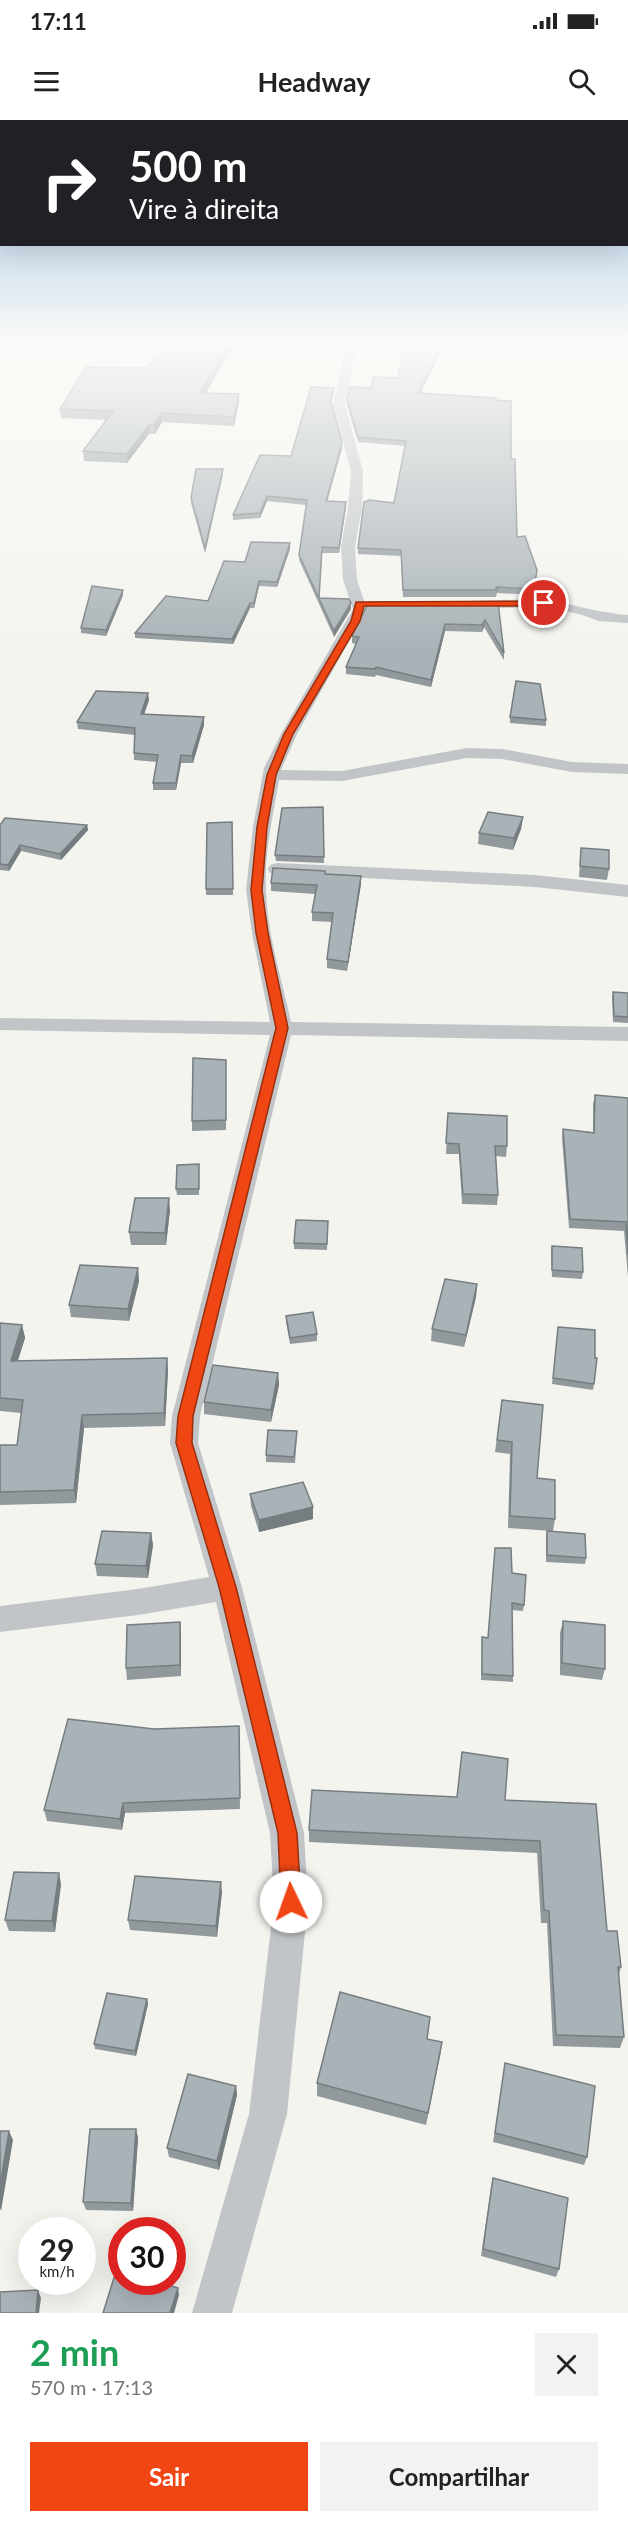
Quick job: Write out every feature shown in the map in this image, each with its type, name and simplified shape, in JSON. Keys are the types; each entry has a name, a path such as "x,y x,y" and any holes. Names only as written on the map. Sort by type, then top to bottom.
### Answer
{"street":[{"path":"212,2313 268,2114 291,1902 287,1833 227,1587 184,1443 186,1416 282,1028 262,933 256,890 257,868 272,775 289,734 364,604 350,580 348,547 355,508 357,471 350,446"},
{"path":"448,604 544,603 583,610 599,617 628,619"},
{"path":"272,775 342,776 369,773 440,756 467,753 502,754 572,767 628,769"},
{"path":"257,868 535,881 628,891"},
{"path":"2,1030 282,1028 628,1034"},
{"path":"0,1619 138,1602 227,1587"}],"building":[{"path":"86,446 133,446 127,454 83,451"},
{"path":"294,446 341,446 326,501 346,502 339,548 322,547 319,598 349,599 351,603 334,631 299,555 307,500 267,496 260,513 233,515 260,455 291,456"},
{"path":"405,446 511,446 511,459 515,459 517,537 525,536 537,570 534,589 496,587 497,590 403,590 401,550 358,548 364,502 370,500 394,503"},
{"path":"196,469 223,469 205,548 191,498"},
{"path":"251,542 290,543 277,582 259,581 254,603 250,603 232,639 135,633 166,596 208,601 224,561 245,562"},
{"path":"92,586 123,590 106,630 81,628"},
{"path":"369,602 498,602 504,653 485,620 482,625 445,624 431,680 376,667 375,669 346,667 359,637 352,636"},
{"path":"516,681 540,684 546,720 510,717"},
{"path":"96,691 148,693 141,714 204,717 192,756 181,755 176,783 153,783 158,755 134,753 135,728 77,722"},
{"path":"323,807 324,857 275,855 282,808"},
{"path":"488,812 523,817 514,838 479,833"},
{"path":"5,818 87,825 60,854 20,845 8,865 0,864 0,825"},
{"path":"232,822 233,889 206,889 207,823"},
{"path":"581,848 609,850 609,869 580,866"},
{"path":"273,868 361,876 348,962 327,959 333,913 312,912 317,885 271,883"},
{"path":"613,992 628,993 628,1017 614,1016"},
{"path":"193,1058 226,1060 226,1120 192,1121"},
{"path":"595,1095 628,1098 628,1254 626,1222 570,1219 563,1129 594,1133"},
{"path":"448,1113 507,1116 507,1146 495,1146 498,1195 463,1194 459,1144 446,1143"},
{"path":"199,1164 199,1189 176,1189 177,1165"},
{"path":"135,1198 169,1198 165,1233 129,1232"},
{"path":"296,1220 328,1221 327,1244 294,1243"},
{"path":"552,1246 582,1248 583,1272 552,1270"},
{"path":"80,1265 138,1268 128,1309 69,1305"},
{"path":"445,1279 477,1284 466,1335 432,1329"},
{"path":"313,1312 317,1334 290,1338 286,1316"},
{"path":"0,1323 22,1325 11,1361 167,1358 164,1413 82,1415 74,1490 0,1492 0,1445 17,1445 23,1400 0,1398"},
{"path":"558,1327 595,1330 595,1358 597,1358 594,1384 553,1378"},
{"path":"213,1365 278,1373 271,1410 204,1402"},
{"path":"502,1400 543,1405 537,1478 555,1480 555,1519 510,1516 512,1442 497,1440"},
{"path":"268,1430 297,1431 294,1457 266,1455"},
{"path":"303,1482 313,1507 259,1520 250,1494"},
{"path":"102,1531 151,1533 146,1566 95,1564"},
{"path":"547,1531 585,1534 586,1558 547,1555"},
{"path":"495,1548 511,1548 512,1573 526,1575 524,1605 512,1603 513,1676 482,1674 482,1637 488,1638"},
{"path":"563,1621 605,1625 605,1669 562,1663"},
{"path":"180,1622 180,1665 126,1668 127,1625"},
{"path":"68,1719 154,1729 239,1726 240,1798 123,1803 120,1819 44,1810"},
{"path":"462,1752 508,1759 505,1800 596,1804 607,1931 617,1931 624,2037 556,2035 549,1911 544,1910 540,1841 309,1830 312,1790 457,1797"},
{"path":"14,1872 59,1873 52,1921 5,1920"},
{"path":"135,1876 221,1882 216,1926 128,1920"},
{"path":"340,1992 430,2017 427,2039 442,2042 428,2113 317,2083"},
{"path":"107,1993 147,1999 135,2051 94,2044"},
{"path":"505,2063 595,2086 587,2157 495,2133"},
{"path":"188,2074 236,2086 217,2161 167,2148"},
{"path":"90,2129 136,2129 131,2203 83,2202"},
{"path":"0,2131 9,2131 0,2186"},
{"path":"493,2178 568,2198 559,2269 483,2249"},
{"path":"18,2291 18,2295 38,2295 36,2313 0,2313 0,2292"},
{"path":"109,2295 176,2295 170,2313 103,2313"}],"route":[{"path":"291,1902 287,1833 264,1731 227,1587 184,1443 186,1416 282,1028 262,933 256,890 262,827 273,768 289,734 355,621 360,609 359,603 470,605 544,603"}]}
